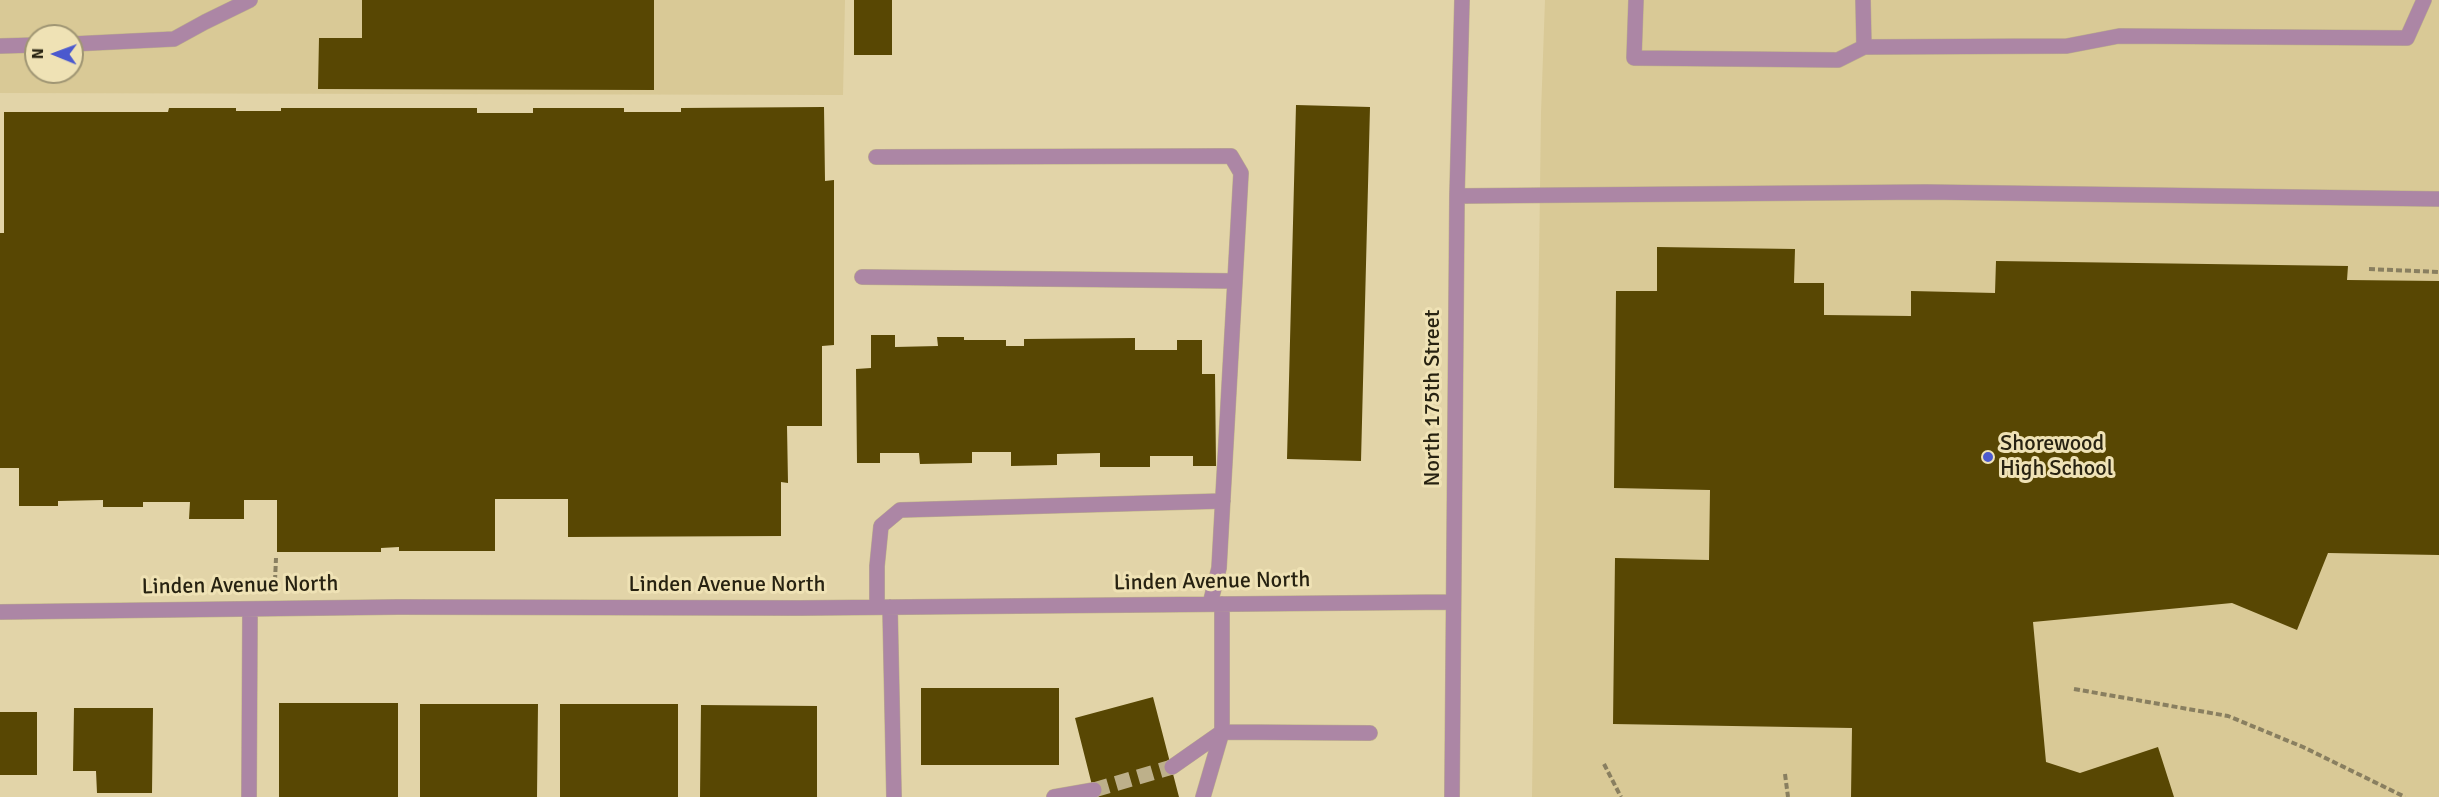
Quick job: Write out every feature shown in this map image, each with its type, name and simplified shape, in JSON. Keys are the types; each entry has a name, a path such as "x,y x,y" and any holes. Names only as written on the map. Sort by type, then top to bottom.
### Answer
{"street":[{"path":"84,43 174,39 250,0"},
{"name":"North 175th Street","path":"1452,797 1457,196 1462,0"},
{"path":"1636,0 1634,58 1838,60 1864,47 2067,46 2119,36 2407,38 2424,0"},
{"path":"1863,0 1864,47"},
{"path":"0,46 24,45"},
{"path":"876,157 1231,156 1241,173 1216,604 1222,732 1203,797"},
{"path":"1457,196 1926,192 2439,199"},
{"path":"862,277 1235,281"},
{"path":"894,797 883,607 881,526 900,510 1223,501"},
{"name":"Linden Avenue North","path":"0,612 398,606 883,607 1454,602"},
{"path":"249,797 250,609"},
{"path":"1172,767 1222,732 1370,733"},
{"path":"1054,797 1094,790"}],"path":[{"path":"2369,268 2439,272"},
{"path":"275,588 276,558"},
{"path":"2074,689 2228,716 2303,747 2405,797"},
{"path":"1604,764 1621,797"},
{"path":"1785,774 1788,797"}],"shaded area":[{"path":"0,0 845,0 843,95 0,93"},
{"name":"Shorewood High School","path":"1545,0 2439,0 2439,797 1532,797 1541,113"}],"building":[{"path":"362,0 654,0 654,90 318,89 319,38 362,38"},
{"path":"854,0 892,0 892,55 854,55"},
{"path":"1296,105 1370,107 1361,461 1287,459"},
{"path":"824,107 825,181 834,180 834,345 822,346 822,426 787,426 788,483 781,482 781,536 568,537 568,499 495,499 495,551 399,551 399,547 381,548 381,552 277,552 277,500 244,500 244,519 189,519 190,502 143,502 143,507 103,507 103,500 58,501 58,506 19,506 19,468 0,468 0,233 4,233 4,112 168,112 169,108 281,111 281,108 477,108 477,113 533,113 533,108 624,108 624,112 681,112 681,108"},
{"path":"1657,247 1795,249 1794,283 1824,283 1824,315 1911,316 1911,291 1995,293 1996,261 2348,266 2347,280 2439,281 2439,555 2328,553 2297,630 2232,603 2033,622 2046,762 2080,773 2158,747 2174,797 1851,797 1852,728 1613,724 1615,558 1709,560 1710,490 1614,488 1616,291 1657,291"},
{"path":"871,335 895,335 895,347 938,346 937,337 964,337 964,340 1006,340 1006,346 1024,346 1024,339 1135,338 1135,350 1177,350 1177,340 1202,340 1202,374 1215,374 1216,466 1193,466 1193,456 1150,456 1150,467 1100,467 1100,453 1057,454 1057,465 1011,466 1011,452 972,452 972,463 920,464 919,453 880,453 880,463 857,463 856,369 871,368"},
{"path":"921,688 1059,688 1059,765 921,765"},
{"path":"1153,697 1179,797 1095,797 1075,718"},
{"path":"279,703 398,703 398,797 279,797"},
{"path":"420,704 538,704 537,797 420,797"},
{"path":"560,704 678,704 678,797 560,797"},
{"path":"701,705 817,706 817,797 700,797"},
{"path":"74,708 153,708 152,793 97,793 96,771 73,771"},
{"path":"0,712 37,712 37,775 0,775"}],"tunnel":[{"path":"1094,790 1172,767"}],"place":[{"name":"Shorewood High School","path":"1988,457"}]}
